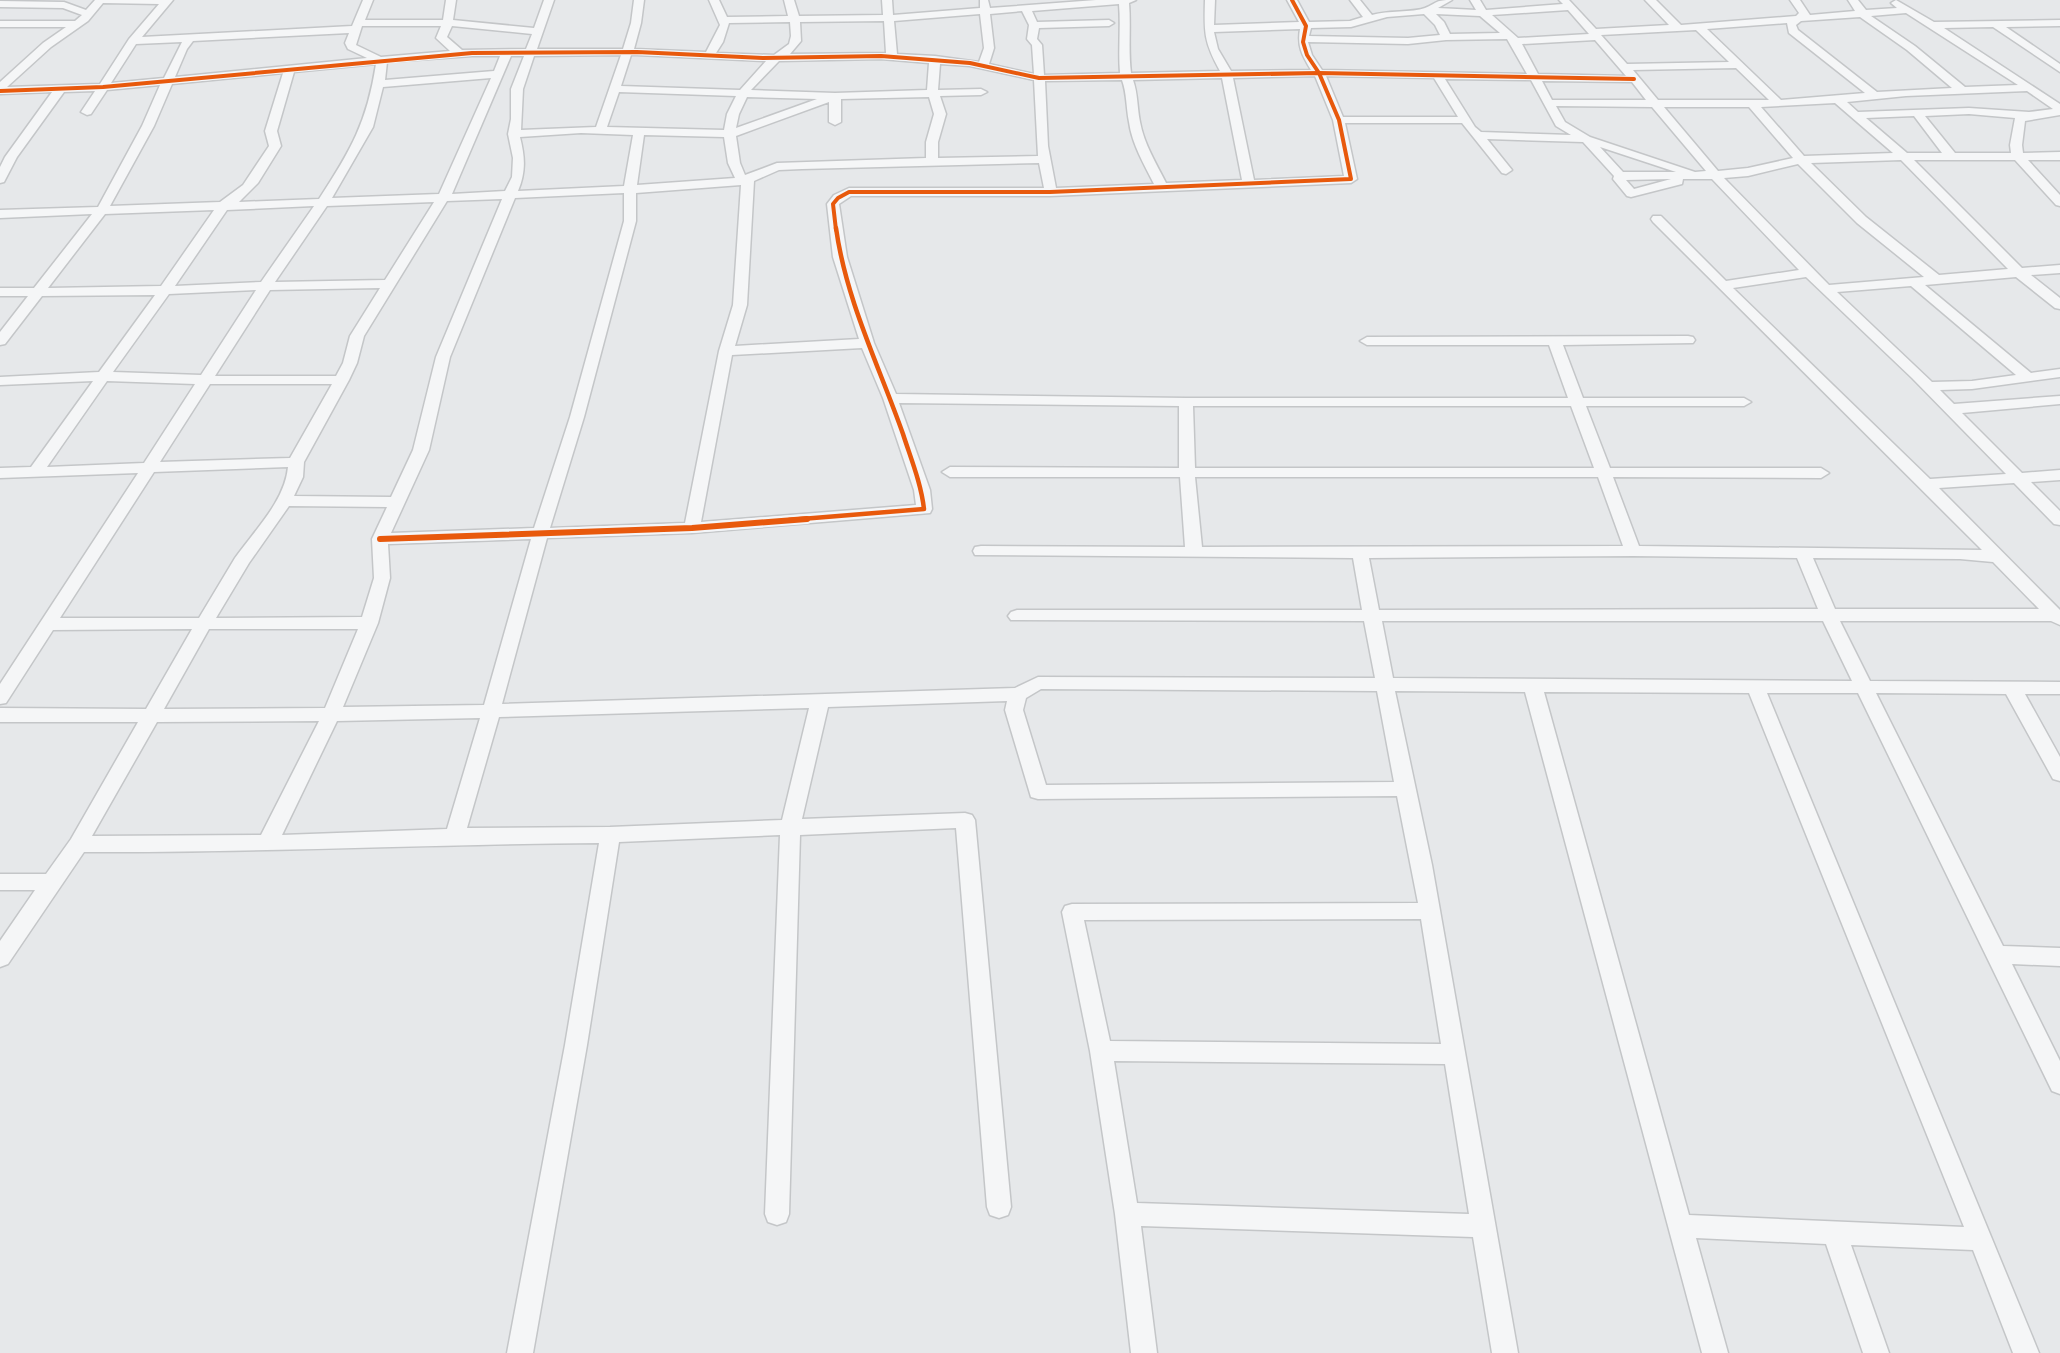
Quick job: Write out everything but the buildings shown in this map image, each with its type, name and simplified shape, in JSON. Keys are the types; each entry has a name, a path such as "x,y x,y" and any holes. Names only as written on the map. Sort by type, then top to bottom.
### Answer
{"street":[{"path":"0,89 47,45 77,24 100,0 168,1"},
{"path":"368,0 350,43 352,47 382,61"},
{"path":"452,0 448,23 441,38 460,54"},
{"path":"268,842 331,715 369,623 382,578 380,539 421,450 443,357 518,177 519,168 514,134 517,119 517,89 549,0"},
{"path":"600,130 637,24 639,0"},
{"path":"709,55 718,42 725,25 714,0"},
{"path":"692,528 726,351 740,305 745,180 731,161 731,121 742,93 777,57 790,51 796,42 789,0"},
{"path":"887,0 892,56"},
{"path":"983,67 989,48 984,0"},
{"path":"1210,0 1213,49 1227,74 1249,183"},
{"path":"380,539 692,528 924,509 922,490 890,398 867,343 840,256 833,204 849,192 1050,192 1352,178 1339,120 1319,73 1307,55 1303,39 1306,26 1292,0"},
{"path":"1354,0 1368,18"},
{"path":"1414,0 1440,24 1446,37"},
{"path":"1426,11 1447,0"},
{"path":"1475,0 1484,13 1511,38 1536,78 1560,124 1586,139 1688,172 1715,175"},
{"path":"1637,0 1652,2 1678,28"},
{"path":"1795,0 1805,14 1797,18 1791,27 1795,34 1875,96"},
{"path":"1853,0 1861,13 1884,32 1910,47 1962,90"},
{"path":"1893,0 2060,110"},
{"path":"87,112 133,41 168,1"},
{"path":"723,20 889,18 1025,8 1073,10 1128,1 1123,49 1126,76 1132,92 1134,121 1139,141 1162,187"},
{"path":"1,2 64,5 88,14"},
{"path":"1210,28 1351,24 1386,14 1426,11 1484,13 1567,4 1624,67 1715,175 1809,273 1928,386 2060,520"},
{"path":"1025,8 1034,25 1032,39 1037,45 1038,111 1043,159 1050,177 1050,192"},
{"path":"1037,45 1053,38 1073,10"},
{"path":"1034,25 1073,10 1108,23 1126,26"},
{"path":"1303,39 1408,41 1446,37 1511,38 1595,34 1907,10"},
{"path":"133,41 358,26 448,23 538,31"},
{"path":"1934,25 2060,23"},
{"path":"0,24 77,24"},
{"path":"1995,24 2060,69"},
{"path":"1698,26 1778,103"},
{"path":"0,341 102,210 148,126 182,48 190,38"},
{"path":"0,89 103,87 460,54 628,52 777,57 892,56 935,59 1039,78 1319,73 1634,80"},
{"path":"0,958 78,844 203,625 242,561 284,501 295,477 296,462 342,380 350,363 357,336 449,188 507,53"},
{"path":"932,163 932,142 939,114 932,76 935,59"},
{"path":"0,698 363,135 376,100 382,61"},
{"path":"1624,67 1738,65"},
{"path":"36,471 167,290 225,205 242,195 275,146 271,131 289,70"},
{"path":"378,84 497,74"},
{"path":"1438,76 1465,120 1506,170"},
{"path":"1548,103 1752,104 1962,90 2029,88"},
{"path":"0,179 11,157 60,89"},
{"path":"616,89 835,96 981,92"},
{"path":"514,134 600,130 730,134 835,96"},
{"path":"835,96 835,122"},
{"path":"1837,99 1903,156 2019,273 2060,304"},
{"path":"1752,104 1801,160 1854,212 1913,263 1936,279"},
{"path":"1857,116 1969,111 2029,115 2060,110"},
{"path":"1916,112 1951,156"},
{"path":"2029,115 2020,119 2016,145 2018,156 2060,201"},
{"path":"1339,120 1465,120"},
{"path":"455,836 542,534 547,507 578,417 630,221 630,189 639,132"},
{"path":"1478,135 1586,139 1620,176 1619,179 1631,193 1669,185 1689,176"},
{"path":"1620,176 1715,175 1748,172 1801,160 1903,156 2060,156"},
{"path":"0,214 630,189 745,180 777,167 802,165 1043,159"},
{"path":"1656,219 1926,484 2058,618"},
{"path":"1826,289 2060,269"},
{"path":"1723,285 1809,273"},
{"path":"1913,281 2027,377"},
{"path":"0,292 389,284"},
{"path":"1554,340 1633,551"},
{"path":"1367,341 1688,340"},
{"path":"726,351 867,343"},
{"path":"1928,386 1972,385 2060,373"},
{"path":"0,381 103,376 205,380 342,380"},
{"path":"890,398 1186,402 1744,402"},
{"path":"1951,409 2060,400"},
{"path":"1186,402 1188,473 1194,551"},
{"path":"0,473 296,462"},
{"path":"950,472 1821,473"},
{"path":"1926,484 2060,475"},
{"path":"284,501 398,502"},
{"path":"981,551 1360,553 1633,551 1960,554 1997,557"},
{"path":"1360,553 1405,789 1422,865 1505,1353"},
{"path":"1803,553 1828,614 2060,1084"},
{"path":"1017,616 1828,614 2058,618"},
{"path":"47,624 369,623"},
{"path":"0,715 151,717 491,713 1018,694 1038,683 2060,688"},
{"path":"1533,686 1714,1353"},
{"path":"1755,686 2026,1353"},
{"path":"2012,687 2060,774"},
{"path":"1018,694 1014,710 1038,792 1405,789"},
{"path":"777,1214 790,828 820,701"},
{"path":"78,844 209,845 455,836 610,835 965,820 999,1206"},
{"path":"520,1353 576,1045 610,835"},
{"path":"0,882 52,882"},
{"path":"1144,1353 1127,1214 1101,1051 1072,912 1430,911"},
{"path":"1996,955 2060,957"},
{"path":"1101,1051 1455,1054"},
{"path":"1127,1214 1483,1226"},
{"path":"1680,1226 1981,1239"},
{"path":"1835,1233 1876,1353"}],"cycle path":[{"path":"380,539 692,528 924,509 922,490 890,398 867,343 840,257 833,204 849,192 1050,192 1351,179 1339,120 1319,73 1307,55 1303,42 1306,26 1292,0"},
{"path":"0,91 103,87 472,53 637,52 763,58 881,56 970,63 1039,78 1319,73 1634,79"}]}
